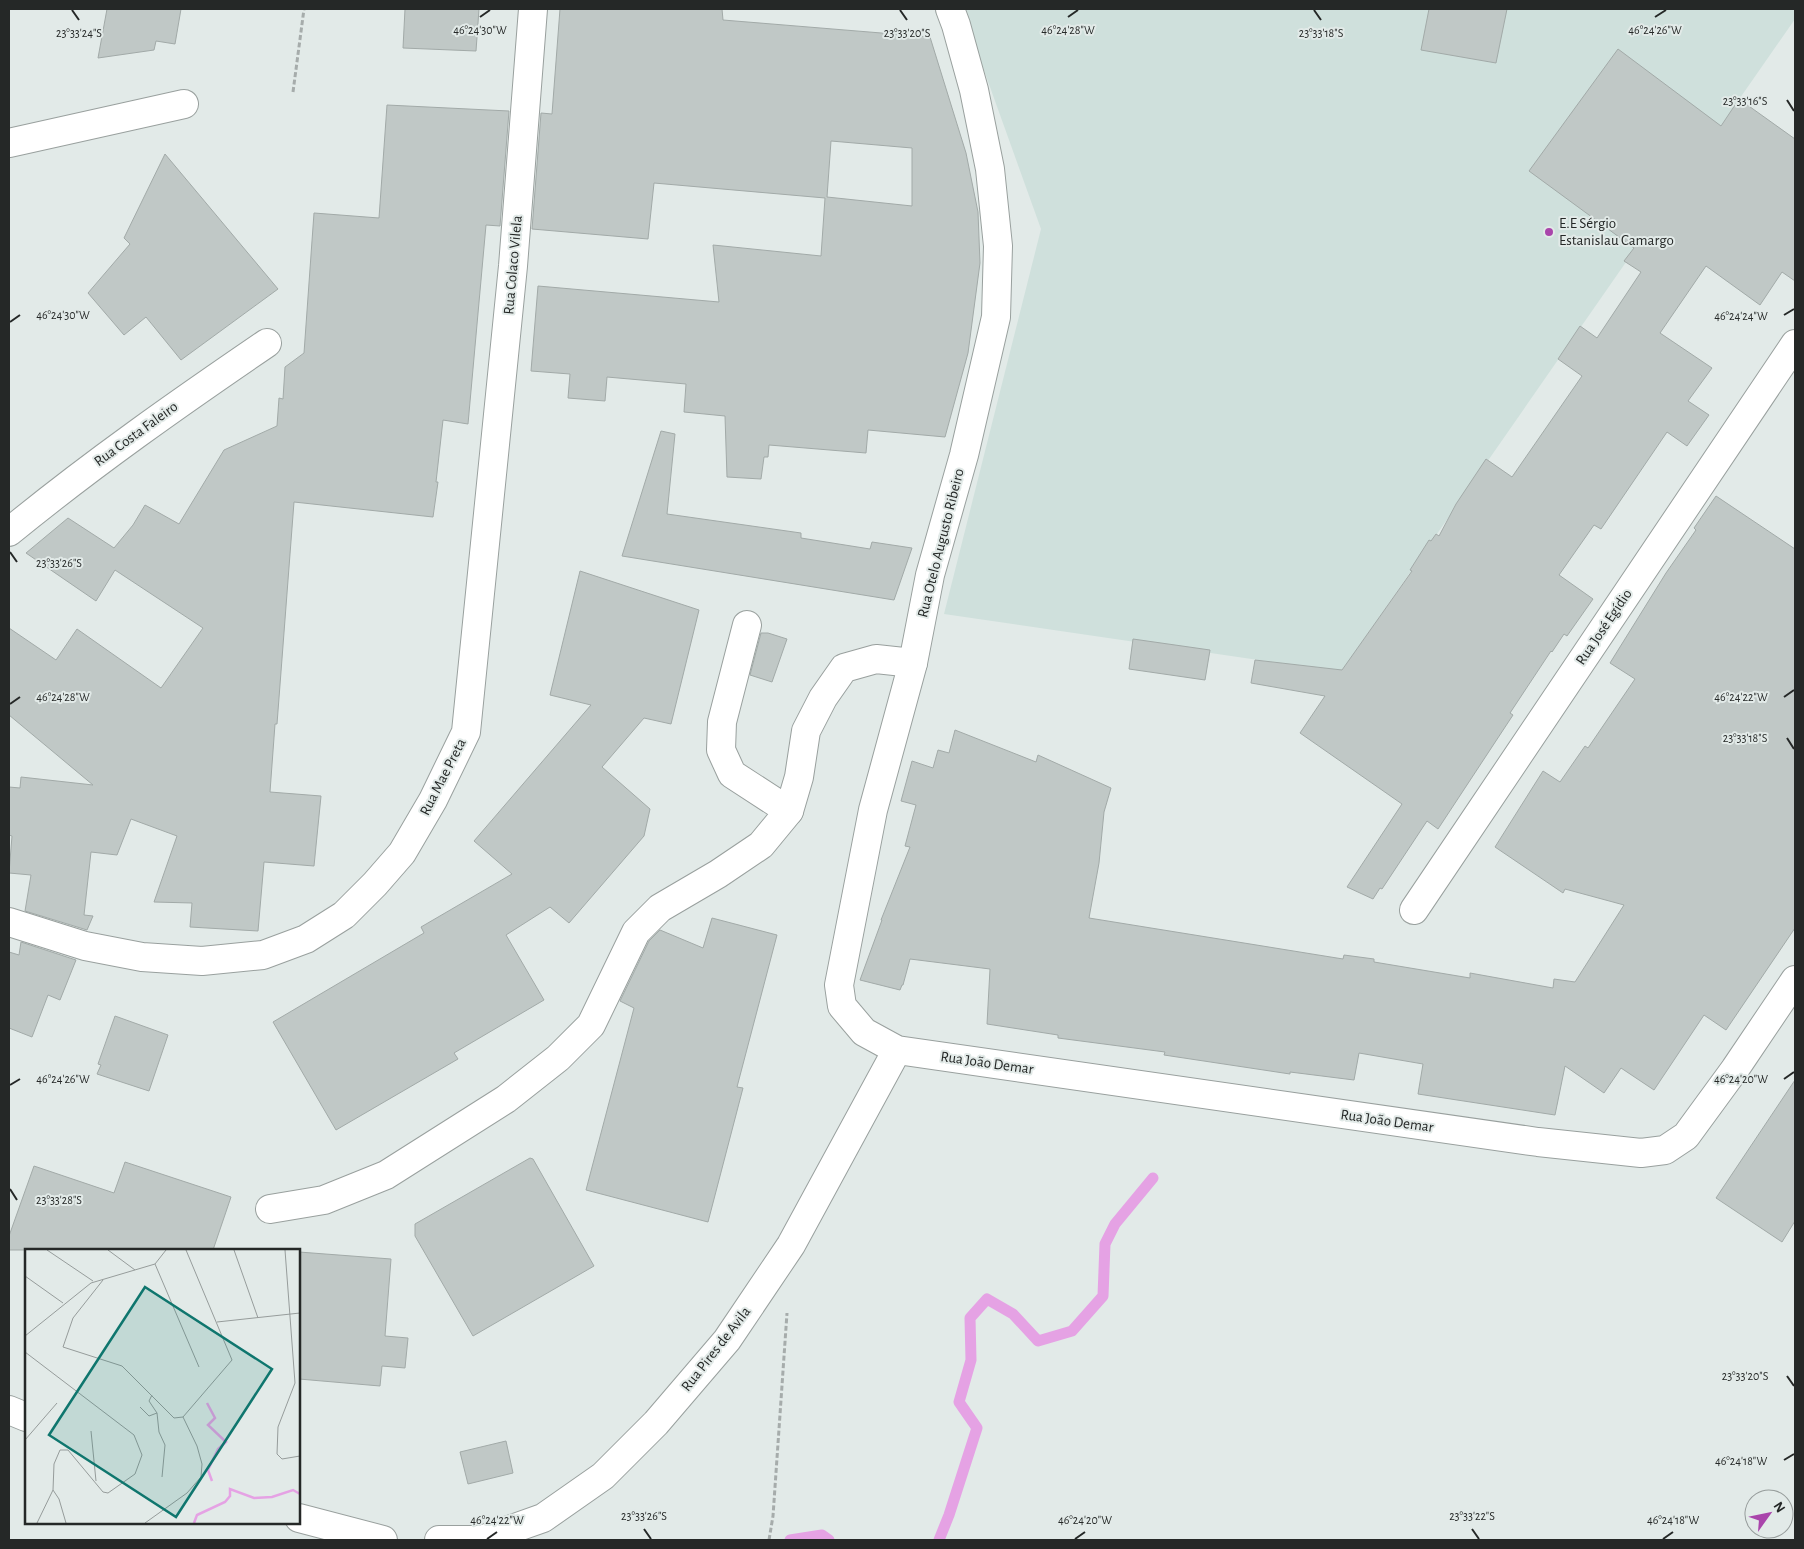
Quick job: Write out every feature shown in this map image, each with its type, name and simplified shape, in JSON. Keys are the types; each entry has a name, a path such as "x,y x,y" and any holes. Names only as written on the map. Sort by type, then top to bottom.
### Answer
{"street":[{"name":"Rua Colaco Vilela","path":"487,522 513,266 533,9"},
{"name":"Rua Otelo Augusto Ribeiro","path":"897,1050 864,1032 842,1006 839,985 873,810 913,662 930,575 964,454 996,316 998,246 990,169 974,90 950,9"},
{"path":"9,142 184,104"},
{"name":"Rua Costa Faleiro","path":"9,532 172,407 267,343"},
{"name":"Rua José Egídio","path":"1414,910 1795,344"},
{"name":"Rua Mae Preta","path":"9,922 85,946 142,957 202,961 263,955 306,939 344,915 402,853 433,800 466,732 487,522"},
{"path":"747,625 722,722 721,750 732,774 789,811"},
{"path":"270,1209 324,1200 386,1175 506,1099 558,1058 591,1026 636,932 660,908 718,874 761,845 789,811 799,777 806,731 823,698 844,668 876,659 913,662"},
{"name":"Rua João Demar","path":"897,1050 1538,1142 1641,1153 1665,1150 1686,1136 1735,1069 1795,980"},
{"name":"Rua Pires de Avila","path":"439,1540 481,1540 543,1518 603,1476 656,1423 727,1340 791,1245 897,1050"},
{"path":"9,1410 25,1417"},
{"path":"300,1518 383,1540"}],"path":[{"path":"293,92 304,9"},
{"path":"770,1540 787,1303"}],"shaded area":[{"path":"962,9 1795,9 1795,19 1341,672 944,614 1041,229"}],"building":[{"path":"107,9 181,9 175,44 156,41 154,50 98,58"},
{"path":"405,9 479,9 476,51 403,48"},
{"path":"560,9 722,9 723,20 930,37 966,153 978,212 980,263 968,353 945,437 868,430 866,453 769,445 768,457 764,457 761,479 727,477 725,416 684,412 686,384 607,377 605,401 568,398 570,374 531,371 538,286 719,302 713,245 821,256 825,198 654,183 648,239 532,229 541,113 552,114","holes":["831,141 912,148 912,206 827,197"]},
{"path":"1429,9 1507,9 1496,63 1421,50"},
{"path":"1618,49 1721,126 1739,99 1795,139 1795,281 1782,272 1760,305 1706,266 1660,333 1712,368 1688,401 1709,415 1687,446 1667,432 1601,529 1594,525 1559,575 1593,599 1567,636 1564,634 1551,651 1510,713 1513,715 1438,829 1427,821 1382,889 1380,888 1373,899 1347,887 1402,804 1300,733 1325,696 1251,683 1255,660 1342,670 1412,571 1410,570 1429,540 1431,541 1436,534 1439,536 1456,504 1486,459 1512,477 1582,376 1558,359 1580,326 1597,338 1641,272 1624,261 1634,248 1529,171"},
{"path":"387,105 509,111 500,226 486,225 468,424 443,420 433,517 294,502 270,792 321,796 314,866 264,862 258,931 190,927 192,903 154,902 177,836 131,819 117,855 91,852 84,915 93,916 87,930 25,911 31,875 9,873 12,836 9,835 9,787 20,788 21,777 93,785 9,715 9,628 56,660 77,629 161,688 203,628 115,570 96,601 26,553 68,518 114,548 133,525 145,505 179,524 224,450 277,426 279,398 283,399 285,367 304,353 314,213 379,218"},
{"path":"165,154 278,289 181,360 146,317 124,335 88,293 130,244 124,238"},
{"path":"661,431 675,434 667,514 801,533 801,538 870,549 872,542 912,548 894,600 622,556"},
{"path":"1716,496 1795,549 1795,928 1726,1030 1704,1015 1654,1090 1621,1068 1604,1093 1565,1066 1555,1115 1418,1094 1423,1064 1359,1053 1354,1080 1290,1072 1290,1074 1164,1055 1165,1052 1058,1038 1058,1035 987,1024 990,969 910,959 900,990 860,980 910,847 905,846 916,805 901,801 912,761 933,768 938,750 949,753 955,730 1036,762 1038,755 1111,788 1104,812 1099,863 1089,918 1343,959 1344,955 1374,959 1374,962 1470,978 1470,973 1553,988 1554,979 1575,982 1624,905 1565,889 1563,893 1495,847 1543,771 1560,782 1585,746 1588,748 1635,679 1610,663"},
{"path":"580,571 699,610 671,724 644,718 602,767 650,809 644,836 569,923 550,907 506,935 544,1000 454,1053 458,1059 336,1130 273,1022 424,933 421,927 512,874 474,841 591,705 550,695"},
{"path":"761,633 768,633 787,639 772,682 750,675"},
{"path":"1133,639 1210,650 1205,680 1129,669"},
{"path":"712,918 777,935 737,1087 743,1088 708,1222 586,1190 634,1008 620,1001 649,941 660,930 703,948"},
{"path":"21,942 76,960 60,1000 48,995 32,1037 9,1028 9,952 19,955"},
{"path":"115,1016 168,1035 149,1091 97,1074 101,1065 98,1064"},
{"path":"1795,1080 1795,1221 1782,1242 1716,1198"},
{"path":"530,1158 533,1159 594,1266 473,1336 415,1236 415,1224"},
{"path":"125,1162 231,1197 213,1249 9,1250 9,1236 34,1166 114,1193"},
{"path":"300,1252 391,1259 385,1336 408,1338 405,1368 382,1366 380,1386 300,1379"},
{"path":"506,1441 513,1473 468,1484 460,1452"}],"waterway":[{"path":"939,1540 977,1428 959,1402 971,1360 970,1318 987,1299 1013,1314 1038,1341 1072,1331 1103,1296 1105,1244 1115,1224 1153,1178"},
{"path":"790,1540 822,1535 829,1540"}],"place":[{"name":"E.E Sérgio Estanislau Camargo","path":"1549,232"}]}
